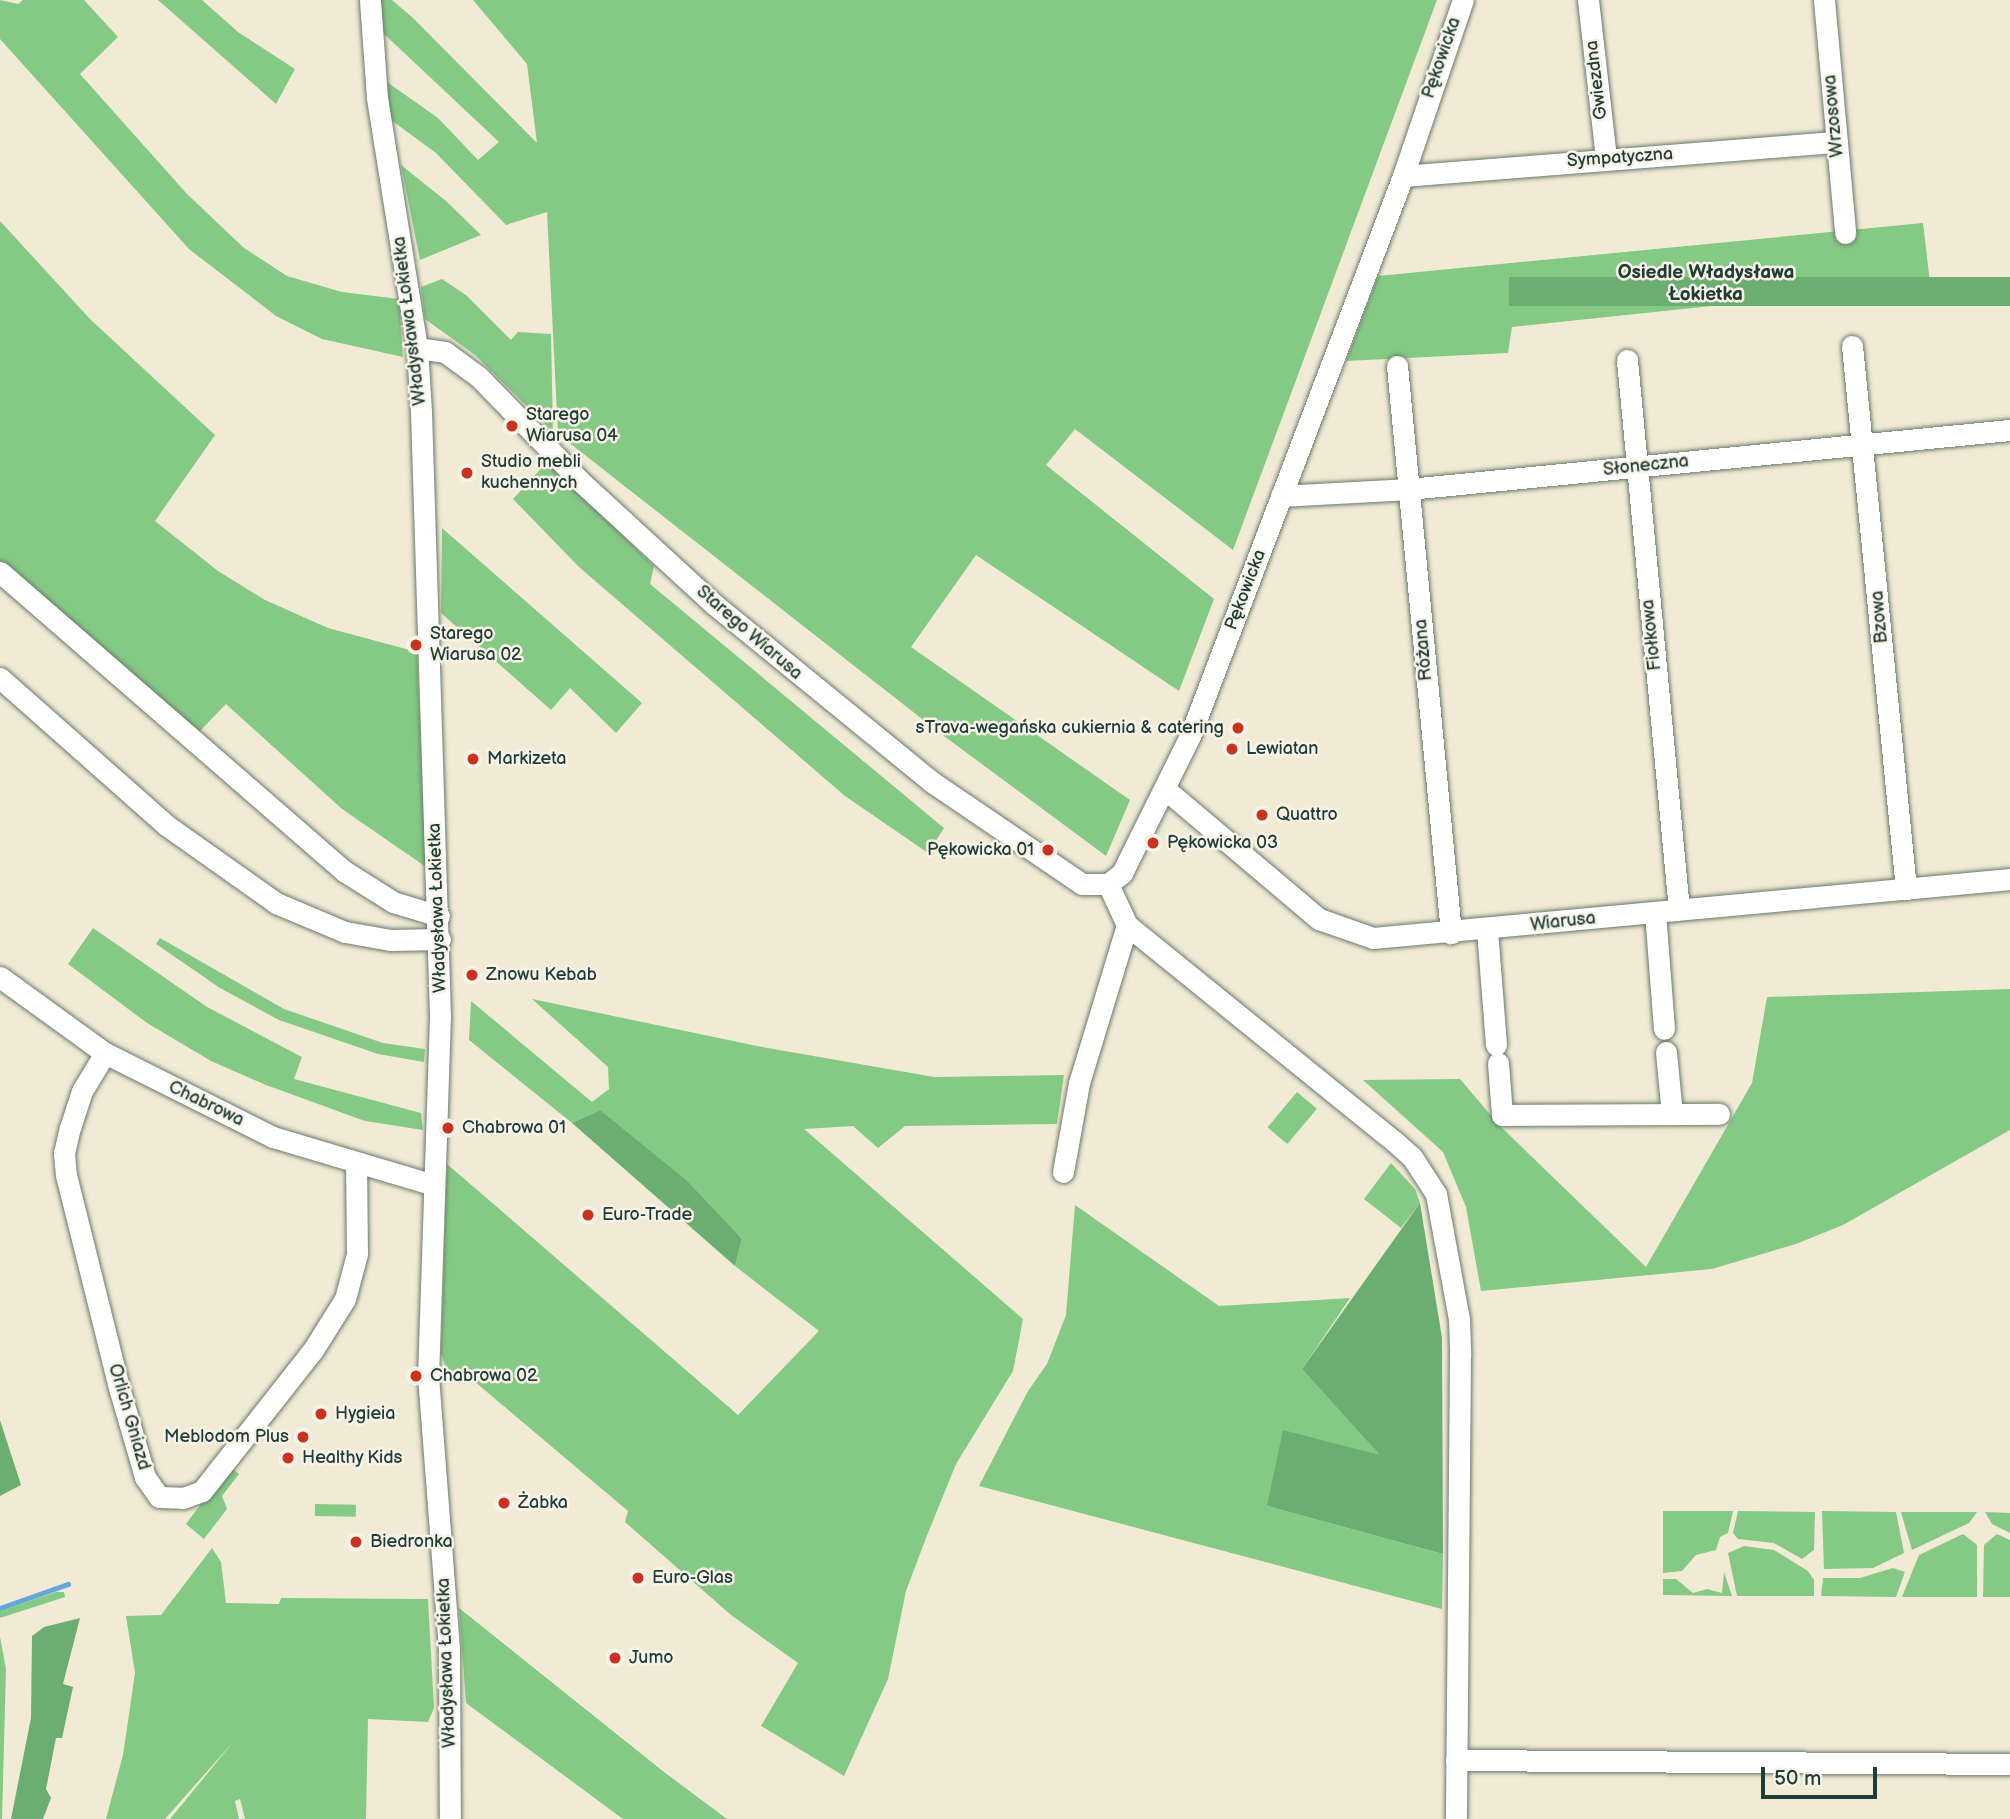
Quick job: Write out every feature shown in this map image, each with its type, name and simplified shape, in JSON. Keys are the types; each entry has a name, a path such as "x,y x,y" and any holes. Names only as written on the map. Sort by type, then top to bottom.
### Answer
{"street":[{"name":"Władysława Łokietka","path":"370,0 377,98 417,348 440,939 428,1376 449,1650 450,1819"},
{"name":"Pękowicka","path":"1108,884 1122,873 1190,736 1403,176 1463,0"},
{"name":"Gwiezdna","path":"1588,0 1606,159"},
{"name":"Wrzosowa","path":"1824,0 1845,233"},
{"name":"Sympatyczna","path":"1403,176 1836,142"},
{"name":"Bzowa","path":"1852,346 1864,444 1906,889"},
{"name":"Starego Wiarusa","path":"417,348 445,352 479,377 580,481 715,605 932,782 1082,884 1108,884"},
{"name":"Fiołkowa","path":"1626,360 1679,910"},
{"name":"Różana","path":"1397,366 1451,933"},
{"name":"Słoneczna","path":"1281,496 1409,489 2010,430"},
{"path":"0,572 344,871 393,902 439,916"},
{"path":"0,678 166,825 276,903 345,932 390,940 440,939"},
{"name":"Wiarusa","path":"1166,789 1329,925 1373,938 1487,930 2010,879"},
{"path":"1108,884 1127,925 1394,1141 1412,1157 1436,1194 1459,1319 1456,1819"},
{"path":"1655,912 1664,1030"},
{"path":"1063,1172 1073,1103 1127,925"},
{"path":"1487,930 1502,1115 1719,1114"},
{"name":"Chabrowa","path":"0,976 105,1053 273,1137 356,1164 435,1185"},
{"path":"1666,1052 1672,1114"},
{"name":"Orlich Gniazd","path":"105,1053 82,1091 70,1127 64,1153 66,1175 120,1391 145,1477 159,1497 183,1498 202,1491 313,1350 345,1299 357,1254 356,1164"},
{"path":"1456,1760 2010,1764"}],"green space":[{"path":"0,0 18,4 23,0 84,0 118,37 80,74 187,194 244,248 287,276 342,292 399,299 403,357 322,339 276,316 189,249 0,39"},
{"path":"158,0 202,0 238,32 295,69 276,104"},
{"path":"379,0 392,0 413,18 537,143 527,64 473,0 1437,0 1233,550 1075,429 1046,465 1214,599 1179,691 976,555 911,647 1130,800 1106,856 940,733 558,434 547,212 506,225 436,153 391,120 387,82 438,118 478,160 499,142 383,33"},
{"path":"401,165 446,201 481,235 420,260"},
{"path":"0,221 90,319 215,435 155,521 218,571 265,600 328,628 417,652 426,867 342,809 226,704 198,733 0,561"},
{"path":"1923,223 1930,283 1512,327 1508,353 1346,361 1378,276"},
{"path":"1509,277 2010,277 2010,306 1509,306"},
{"path":"442,279 466,295 511,340 518,332 551,334 553,432 475,355 425,319 421,287"},
{"path":"547,462 654,566 650,584 944,828 928,853 845,796 579,567 513,499"},
{"path":"442,528 642,703 616,733 570,688 551,710 441,613"},
{"path":"93,928 207,1007 302,1057 294,1079 421,1113 423,1130 365,1121 266,1085 211,1061 147,1023 68,964"},
{"path":"160,938 284,1009 383,1043 425,1049 424,1062 378,1054 279,1020 220,988 156,944"},
{"path":"2010,989 2010,1130 1843,1225 1796,1244 1712,1269 1481,1291 1466,1207 1443,1152 1363,1080 1460,1079 1499,1125 1646,1267 1752,1083 1767,997"},
{"path":"532,999 757,1046 934,1077 1064,1075 1057,1124 905,1126 878,1148 853,1126 804,1129 1023,1319 1013,1371 956,1464 926,1538 906,1591 888,1679 844,1776 761,1726 798,1663 731,1615 625,1522 628,1511 474,1381 448,1375 441,1353 447,1164 738,1415 819,1331 735,1266 742,1239 600,1110 572,1123 469,1040 471,1001 592,1102 609,1089 608,1067"},
{"path":"1297,1092 1317,1109 1287,1144 1267,1127"},
{"path":"600,1110 686,1180 742,1239 735,1266 572,1123"},
{"path":"1391,1163 1415,1189 1420,1203 1401,1228 1364,1199"},
{"path":"1420,1203 1442,1338 1443,1554 1267,1506 1283,1430 1380,1455 1302,1369"},
{"path":"1075,1205 1219,1306 1350,1298 1302,1369 1382,1456 1267,1506 1443,1554 1442,1609 979,1486 1028,1391 1047,1364 1066,1315"},
{"path":"0,1420 21,1485 0,1496"},
{"path":"229,1466 239,1474 222,1496 227,1509 204,1539 186,1524"},
{"path":"315,1504 356,1505 356,1517 315,1516"},
{"path":"1663,1511 1733,1511 1728,1533 1720,1537 1716,1550 1696,1555 1682,1571 1663,1573"},
{"path":"1738,1511 1815,1512 1814,1550 1802,1559 1774,1543 1738,1539 1733,1533"},
{"path":"1822,1511 1896,1512 1904,1553 1873,1568 1824,1569"},
{"path":"1901,1512 1977,1512 1969,1523 1912,1550"},
{"path":"1985,1512 2010,1513 2010,1533 1992,1524"},
{"path":"1963,1534 1977,1545 1977,1597 1902,1597 1919,1555"},
{"path":"1997,1534 2010,1540 2010,1597 1983,1597 1984,1545"},
{"path":"1744,1546 1774,1550 1808,1571 1814,1580 1814,1596 1737,1596 1728,1553"},
{"path":"212,1548 221,1562 226,1603 279,1604 281,1598 428,1599 434,1708 428,1722 368,1719 366,1819 245,1819 240,1799 235,1801 239,1819 170,1819 234,1741 165,1819 106,1819 123,1755 135,1673 126,1616 161,1615"},
{"path":"1893,1568 1905,1572 1896,1597 1821,1596 1823,1578 1860,1578"},
{"path":"1724,1572 1732,1596 1663,1595 1663,1579 1676,1579 1693,1593 1707,1589 1722,1593"},
{"path":"56,1592 64,1592 65,1597 0,1618 0,1611"},
{"path":"459,1608 727,1819 623,1819 466,1703"},
{"path":"80,1618 63,1684 73,1687 62,1738 56,1738 46,1789 51,1798 43,1819 11,1819 31,1718 32,1636 44,1627"},
{"path":"0,1637 6,1669 2,1819 0,1819"}],"waterway":[{"path":"0,1608 68,1584"}],"place":[{"name":"Starego Wiarusa 04","path":"512,426"},
{"name":"Studio mebli kuchennych","path":"467,473"},
{"name":"Starego Wiarusa 02","path":"416,645"},
{"name":"sTrava-wegańska cukiernia & catering","path":"1238,728"},
{"name":"Lewiatan","path":"1232,749"},
{"name":"Markizeta","path":"473,759"},
{"name":"Quattro","path":"1262,815"},
{"name":"Pękowicka 03","path":"1153,843"},
{"name":"Pękowicka 01","path":"1048,850"},
{"name":"Znowu Kebab","path":"472,975"},
{"name":"Chabrowa 01","path":"448,1128"},
{"name":"Euro-Trade","path":"588,1215"},
{"name":"Chabrowa 02","path":"416,1376"},
{"name":"Hygieia","path":"321,1414"},
{"name":"Meblodom Plus","path":"303,1437"},
{"name":"Healthy Kids","path":"288,1458"},
{"name":"Żabka","path":"504,1503"},
{"name":"Biedronka","path":"356,1542"},
{"name":"Euro-Glas","path":"638,1578"},
{"name":"Jumo","path":"615,1658"}],"district":[{"name":"Osiedle Władysława Łokietka","path":"1706,284"}]}
